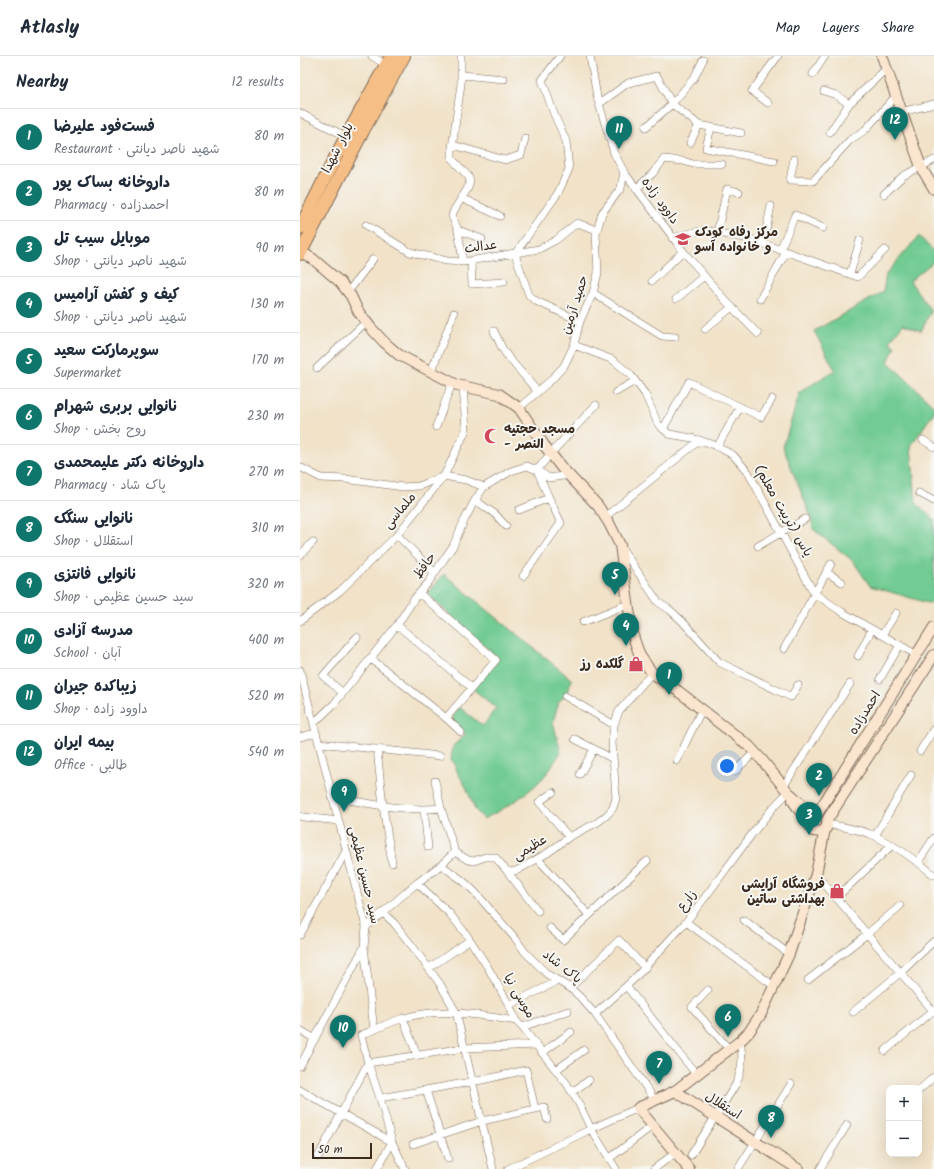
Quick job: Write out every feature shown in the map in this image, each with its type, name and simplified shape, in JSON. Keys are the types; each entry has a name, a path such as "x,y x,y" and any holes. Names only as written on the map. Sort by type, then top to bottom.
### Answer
{"main road":[{"name":"بلوار شهدا","path":"300,228 347,136 391,64 404,56"},
{"path":"882,56 921,167 934,189"},
{"name":"بلوار شهدا","path":"300,253 363,131 391,64"},
{"path":"300,253 313,259 340,282 348,292 358,311 366,322 384,342 399,354 452,383 499,394 519,408 551,453 598,506 620,545 634,639 640,656 652,673 732,732 755,752 787,792 811,827 820,855"},
{"name":"احمدزاده","path":"811,827 811,817 817,814 934,627"},
{"name":"احمدزاده","path":"826,824 934,655"},
{"path":"787,792 804,806 817,814"},
{"path":"811,827 821,832 826,824"},
{"path":"689,1169 638,1108 675,1091 740,1041 749,1032 761,1014 789,954 816,874 826,824"},
{"name":"استقلال","path":"675,1091 798,1169"}],"street":[{"path":"372,56 391,64"},
{"path":"461,56 462,75 452,159 468,176 470,181 468,188 454,210 452,216 458,230 472,284 504,282"},
{"path":"560,56 542,80 554,114 566,141 569,169 558,193 515,254 529,295 536,301 580,320"},
{"name":"داوود زاده","path":"590,56 599,104 614,153 624,172 672,238 704,276 758,334"},
{"path":"768,103 752,91 778,56"},
{"path":"813,74 825,56"},
{"path":"646,127 672,104 694,78 703,60"},
{"path":"830,132 849,104 886,69"},
{"path":"462,75 504,79"},
{"path":"599,104 628,83 657,76 672,104 698,125 741,133"},
{"path":"824,91 836,95 849,104"},
{"path":"794,159 790,180 813,181 850,140 865,130 896,96"},
{"path":"901,112 934,104"},
{"path":"300,113 347,136"},
{"path":"690,143 698,125"},
{"path":"711,127 706,148 774,161"},
{"path":"453,145 505,160 521,155 525,138"},
{"path":"636,189 653,173 664,159 683,161 693,164 722,164"},
{"path":"884,194 903,176 934,160"},
{"name":"حمید آرمین","path":"519,408 551,380 564,366 574,345 580,320 593,293 598,273 597,230 602,213 621,188 624,172"},
{"path":"717,233 727,189 739,192"},
{"path":"462,198 500,216"},
{"path":"763,244 771,206"},
{"path":"760,298 783,251 795,215 823,228"},
{"name":"عدالت","path":"366,225 410,252 447,261 467,262 539,249 556,240 577,223 597,230"},
{"path":"458,230 482,238"},
{"path":"672,238 703,230 750,239 854,275"},
{"path":"854,275 860,240"},
{"path":"854,275 885,250"},
{"path":"652,281 683,251"},
{"path":"348,292 373,259"},
{"path":"676,299 704,276"},
{"path":"593,293 662,336 675,337"},
{"path":"706,329 732,307"},
{"path":"431,372 454,313"},
{"path":"317,368 366,322"},
{"path":"494,331 508,357 538,392"},
{"path":"574,345 613,360 630,374 645,394 658,424 664,429 689,382 761,417 772,399"},
{"path":"616,392 635,381"},
{"path":"436,427 452,383"},
{"name":"ملماسی","path":"300,621 340,591 397,535 444,476 466,430 463,386"},
{"path":"523,576 562,523 537,470 596,405"},
{"path":"717,447 740,407"},
{"name":"یاس (تربیت معلم)","path":"664,429 669,434 700,440 732,455 748,472 814,592 842,612 917,655"},
{"path":"605,517 700,440"},
{"path":"923,440 934,447"},
{"name":"حافظ","path":"314,723 334,704 397,626 453,546 464,520 484,487 511,471 527,466 537,470 549,478 570,475"},
{"path":"300,467 321,478 345,479 403,487 419,486 444,476 466,480 484,487"},
{"path":"919,493 934,501"},
{"path":"519,510 549,498"},
{"path":"475,500 495,514 506,526"},
{"path":"758,546 805,519"},
{"path":"397,535 435,573"},
{"path":"300,555 312,542"},
{"path":"620,545 658,602 682,621 719,662 791,697 798,685"},
{"path":"784,649 814,592 831,564"},
{"path":"826,572 842,582"},
{"path":"419,593 496,660 446,718"},
{"path":"583,622 628,604"},
{"path":"882,635 896,613"},
{"path":"397,626 472,688"},
{"path":"858,656 872,629"},
{"path":"343,693 323,676 357,637"},
{"path":"880,680 900,646"},
{"path":"370,658 446,718 461,732"},
{"name":"سید حسین عظیمی","path":"300,670 366,927 364,947"},
{"path":"613,760 612,742 614,725 619,711 652,673"},
{"name":"زارع","path":"595,1014 627,987 686,922 752,834 787,792 850,684"},
{"path":"565,696 614,725"},
{"path":"677,761 702,709"},
{"path":"920,751 934,729"},
{"path":"300,737 316,733"},
{"path":"575,739 613,760"},
{"path":"319,743 440,756"},
{"path":"377,749 383,806 392,863"},
{"path":"580,774 594,749"},
{"path":"734,772 755,752"},
{"name":"عظیمی","path":"455,852 468,860 474,861 485,857 495,857 507,871 511,872 518,870 538,859 569,837 608,815 613,808 616,798 613,760"},
{"path":"875,836 911,775"},
{"path":"366,927 455,852 441,808 435,781"},
{"path":"553,792 539,802 569,837"},
{"path":"332,797 383,806 424,810 441,808"},
{"path":"424,810 428,847"},
{"path":"301,818 339,821"},
{"path":"826,824 847,827 875,836 918,862 934,875"},
{"path":"918,862 934,838"},
{"path":"836,898 892,845"},
{"path":"300,935 346,851"},
{"path":"538,859 589,915"},
{"path":"550,928 563,940 647,861"},
{"name":"پاک شاد","path":"441,865 462,880 474,891 515,938 525,952 547,974 570,988 595,1014 655,1100"},
{"path":"507,871 538,911"},
{"path":"816,874 934,1011 885,1051"},
{"name":"موسی نیا","path":"417,883 449,913 470,940 487,966 509,1005 516,1021 572,1092 591,1129 616,1169"},
{"path":"808,980 900,906"},
{"path":"383,913 394,923 429,968 456,1012 493,1169"},
{"path":"744,920 789,954"},
{"path":"686,922 774,986"},
{"path":"429,968 470,940"},
{"path":"570,988 619,940 644,968"},
{"path":"853,1012 900,973 934,941"},
{"path":"364,947 374,1030"},
{"path":"300,1066 364,947"},
{"path":"509,1005 558,981"},
{"path":"627,987 696,1074"},
{"path":"708,990 692,1007 729,1049"},
{"path":"522,1027 568,1011"},
{"path":"405,1169 392,1142 380,1098 368,1064 361,1035 403,1018 428,1013 456,1012 516,1021"},
{"path":"403,1018 417,1056"},
{"path":"300,1030 315,1038"},
{"path":"542,1053 571,1032"},
{"path":"691,1155 741,1074 743,1060 740,1041"},
{"path":"368,1064 464,1048 536,1045"},
{"path":"556,1070 584,1050"},
{"path":"318,1157 368,1064"},
{"path":"380,1098 526,1070 535,1109"},
{"path":"922,1087 934,1077"},
{"path":"572,1092 589,1080"},
{"path":"738,1169 791,1084"},
{"path":"300,1090 392,1142"},
{"path":"426,1090 448,1159"},
{"path":"413,1144 482,1121 544,1107 547,1119"},
{"path":"508,1169 638,1108"},
{"path":"610,1158 652,1126"},
{"path":"820,1169 847,1126"},
{"path":"377,1169 392,1142"},
{"path":"654,1169 675,1153"}],"green space":[{"path":"919,236 934,252 934,261 910,281 931,311 921,331 903,324 890,341 895,347 888,362 934,406 934,412 911,446 916,503 934,519 934,598 931,604 870,586 853,561 813,529 811,517 783,447 800,392 835,370 814,331 883,292 886,274"},
{"path":"444,574 572,680 565,696 559,701 553,722 561,752 547,773 534,787 510,804 484,819 475,810 467,789 455,768 455,764 451,760 453,746 466,734 455,725 453,719 459,707 483,726 496,708 473,689 499,659 427,594"}],"place":[{"name":"بیمه ایران","path":"895,140"},
{"name":"زیباکده جیران","path":"619,149"},
{"name":"مرکز رفاه کودک و خانواده آسو","path":"683,239"},
{"name":"مسجد حجتیه - النصر","path":"492,436"},
{"name":"سوپرمارکت سعید","path":"615,595"},
{"name":"کیف و‌ کفش آرامیس","path":"626,646"},
{"name":"گلکده رز","path":"636,664"},
{"name":"فست‌فود علیرضا","path":"669,695"},
{"name":"داروخانه بساک پور","path":"819,796"},
{"name":"نانوایی فانتزی","path":"344,812"},
{"name":"موبایل سیب تل","path":"809,835"},
{"name":"فروشگاه آرایشی بهداشتی ساتین","path":"837,891"},
{"name":"نانوایی بربری شهرام","path":"728,1037"},
{"name":"مدرسه آزادی","path":"343,1048"},
{"name":"داروخانه دکتر علیمحمدی","path":"659,1084"},
{"name":"نانوایی سنگک","path":"771,1138"}]}
